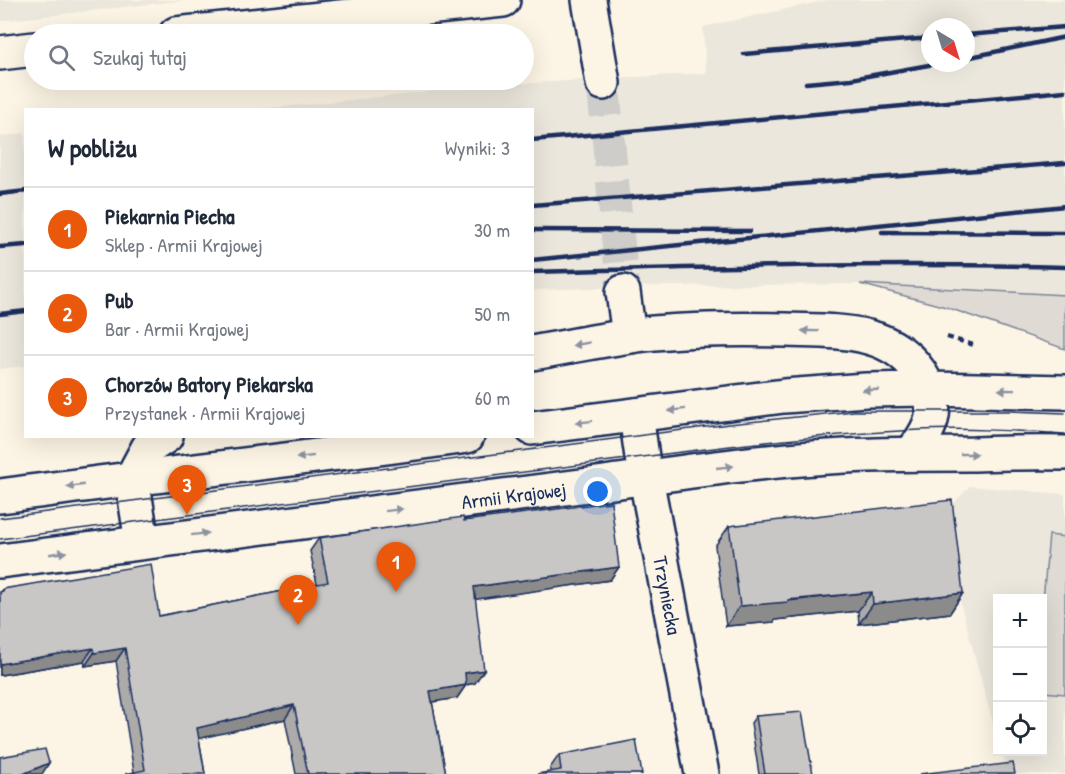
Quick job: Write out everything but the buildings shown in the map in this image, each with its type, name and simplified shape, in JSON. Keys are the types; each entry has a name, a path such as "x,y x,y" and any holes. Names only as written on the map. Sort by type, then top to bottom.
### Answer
{"street":[{"path":"272,24 502,0"},
{"path":"589,0 603,83"},
{"path":"0,53 24,51"},
{"path":"624,292 629,336"},
{"path":"534,352 656,333 744,329 825,331 868,337 906,355 921,373 929,389 933,401 931,421 924,437 911,454"},
{"path":"534,428 784,396 866,390 1065,392"},
{"name":"Trzyniecka","path":"636,415 702,774"},
{"path":"142,542 132,478 148,448 163,438"},
{"path":"0,496 452,438"},
{"name":"Armii Krajowej","path":"0,561 767,462 843,456 1065,453"}],"shaded area":[{"path":"0,0 187,0 0,21"},
{"path":"828,0 1065,0 1065,295 860,284 534,290 534,108 271,108 449,90 534,90 534,83 706,73 703,27"},
{"path":"24,133 24,366 0,369 0,137"},
{"path":"860,284 1065,295 1065,349 946,307"},
{"path":"970,486 1065,494 1065,774 1009,774 1003,756 1047,756 1047,594 993,594 993,724 938,520"},
{"path":"1049,535 1065,537 1065,694 1047,692 1047,594 1044,594"}],"tunnel":[{"path":"603,83 623,292"}],"tram line":[{"path":"0,518 729,424 854,411 1065,413"},
{"path":"0,539 780,440 937,429 1065,434"}],"railway":[{"path":"975,34 1065,27"},
{"path":"975,56 1065,37"},
{"path":"744,54 921,39"},
{"path":"806,83 851,79 921,66"},
{"path":"534,140 1065,91"},
{"path":"534,205 1065,163"},
{"path":"0,194 24,191"},
{"path":"534,260 1065,206"},
{"path":"534,230 750,231"},
{"path":"882,232 1065,233"},
{"path":"0,247 24,245"},
{"path":"534,272 866,265 1065,267"},
{"path":"0,314 24,311"}],"place":[{"name":"Chorzów Batory Piekarska","path":"187,515"},
{"name":"Piekarnia Piecha","path":"396,592"},
{"name":"Pub","path":"298,625"}]}
